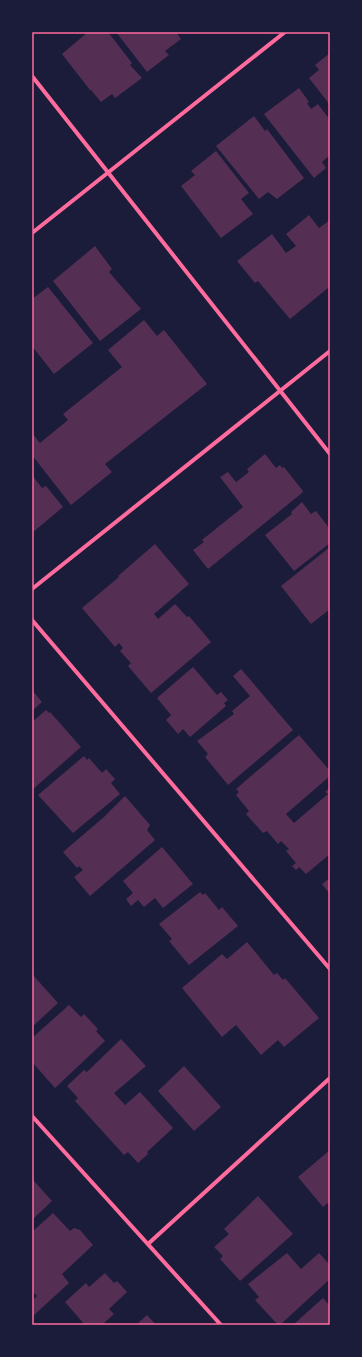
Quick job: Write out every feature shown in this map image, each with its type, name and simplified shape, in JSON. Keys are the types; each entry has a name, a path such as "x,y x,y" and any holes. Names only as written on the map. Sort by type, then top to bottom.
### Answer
{"street":[{"path":"32,233 285,32"},
{"path":"32,76 330,454"},
{"path":"32,588 330,351"},
{"path":"32,620 330,969"},
{"path":"148,1244 330,1078"},
{"path":"32,1116 221,1325"}],"building":[{"path":"88,32 108,32 132,63 130,65 142,78 115,98 112,94 101,102 62,54"},
{"path":"116,32 176,32 181,39 165,51 169,55 147,72"},
{"path":"330,53 330,105 309,78 319,70 315,65"},
{"path":"299,88 309,102 307,103 311,109 318,104 330,120 330,155 322,162 326,168 314,178 264,114"},
{"path":"254,116 265,131 267,129 304,178 277,199 268,192 259,199 216,146"},
{"path":"216,151 249,193 241,199 253,214 221,238 181,186 195,175 191,171"},
{"path":"309,215 319,228 330,220 330,290 328,288 290,319 258,281 255,283 237,261 272,234 286,253 296,246 286,234"},
{"path":"95,246 112,269 109,272 141,309 100,341 53,281"},
{"path":"48,287 93,343 54,374 32,346 32,299"},
{"path":"144,320 157,336 164,330 207,384 105,464 112,472 71,505 32,455 32,433 40,443 68,420 63,414 122,367 108,350"},
{"path":"265,454 276,468 280,465 282,468 284,467 303,491 208,569 193,550 204,542 202,540 243,507 220,477 228,472 236,482 249,472 247,469"},
{"path":"32,475 42,488 46,486 63,507 32,533"},
{"path":"302,502 311,514 316,511 330,529 330,543 294,571 265,535 292,514 291,512"},
{"path":"155,544 189,584 154,614 158,619 175,604 187,617 189,616 211,642 151,693 128,666 131,663 120,651 123,648 119,643 115,647 82,608"},
{"path":"330,547 330,609 311,624 281,586"},
{"path":"193,667 217,695 221,692 228,700 224,703 226,706 190,737 183,729 178,734 166,720 171,715 157,698"},
{"path":"241,669 293,730 228,785 205,757 208,754 197,741 234,714 232,711 250,696 233,676"},
{"path":"32,690 42,702 32,711"},
{"path":"46,710 49,713 50,712 81,747 32,790 32,722"},
{"path":"299,735 330,771 330,776 286,814 294,823 328,794 325,792 330,788 330,854 306,874 299,867 296,870 292,866 296,863 286,851 289,849 281,841 278,844 267,831 263,833 246,814 249,811 236,795 239,792 236,789"},
{"path":"84,756 87,760 89,758 102,773 106,769 115,779 111,783 120,794 73,833 38,795"},
{"path":"125,796 150,825 147,830 155,840 90,896 74,877 83,870 79,866 77,868 63,852 104,817"},
{"path":"162,847 193,884 163,908 155,898 144,907 138,900 131,906 126,899 133,893 123,881"},
{"path":"330,878 330,894 322,884"},
{"path":"200,892 203,895 205,893 219,910 222,907 238,926 189,965 169,941 172,939 159,924"},
{"path":"247,942 274,975 277,973 283,980 285,978 319,1018 284,1047 278,1040 261,1055 236,1025 222,1037 182,988 222,954 227,959"},
{"path":"32,974 58,1003 32,1027"},
{"path":"69,1005 81,1017 84,1014 98,1029 96,1031 105,1041 55,1088 32,1062 32,1038"},
{"path":"121,1039 146,1066 114,1093 125,1105 140,1092 173,1128 147,1152 148,1154 138,1163 128,1152 124,1155 75,1101 78,1098 67,1086 84,1070 87,1072"},
{"path":"184,1066 221,1107 194,1131 158,1091"},
{"path":"330,1150 330,1201 323,1207 298,1177"},
{"path":"33,1180 52,1201 32,1220 32,1181"},
{"path":"258,1196 293,1234 240,1281 220,1259 223,1256 214,1247 229,1234 224,1229"},
{"path":"53,1213 70,1231 74,1228 80,1230 93,1245 62,1274 69,1283 32,1317 32,1301 37,1296 32,1291 32,1232"},
{"path":"287,1253 301,1269 319,1253 330,1265 330,1279 280,1325 278,1325 255,1300 259,1297 248,1284"},
{"path":"105,1273 114,1283 117,1281 127,1292 109,1309 114,1314 102,1325 93,1325 91,1323 85,1325 65,1302 86,1283 89,1287"},
{"path":"323,1298 330,1306 330,1325 293,1325"},
{"path":"147,1315 156,1325 136,1325"}]}
